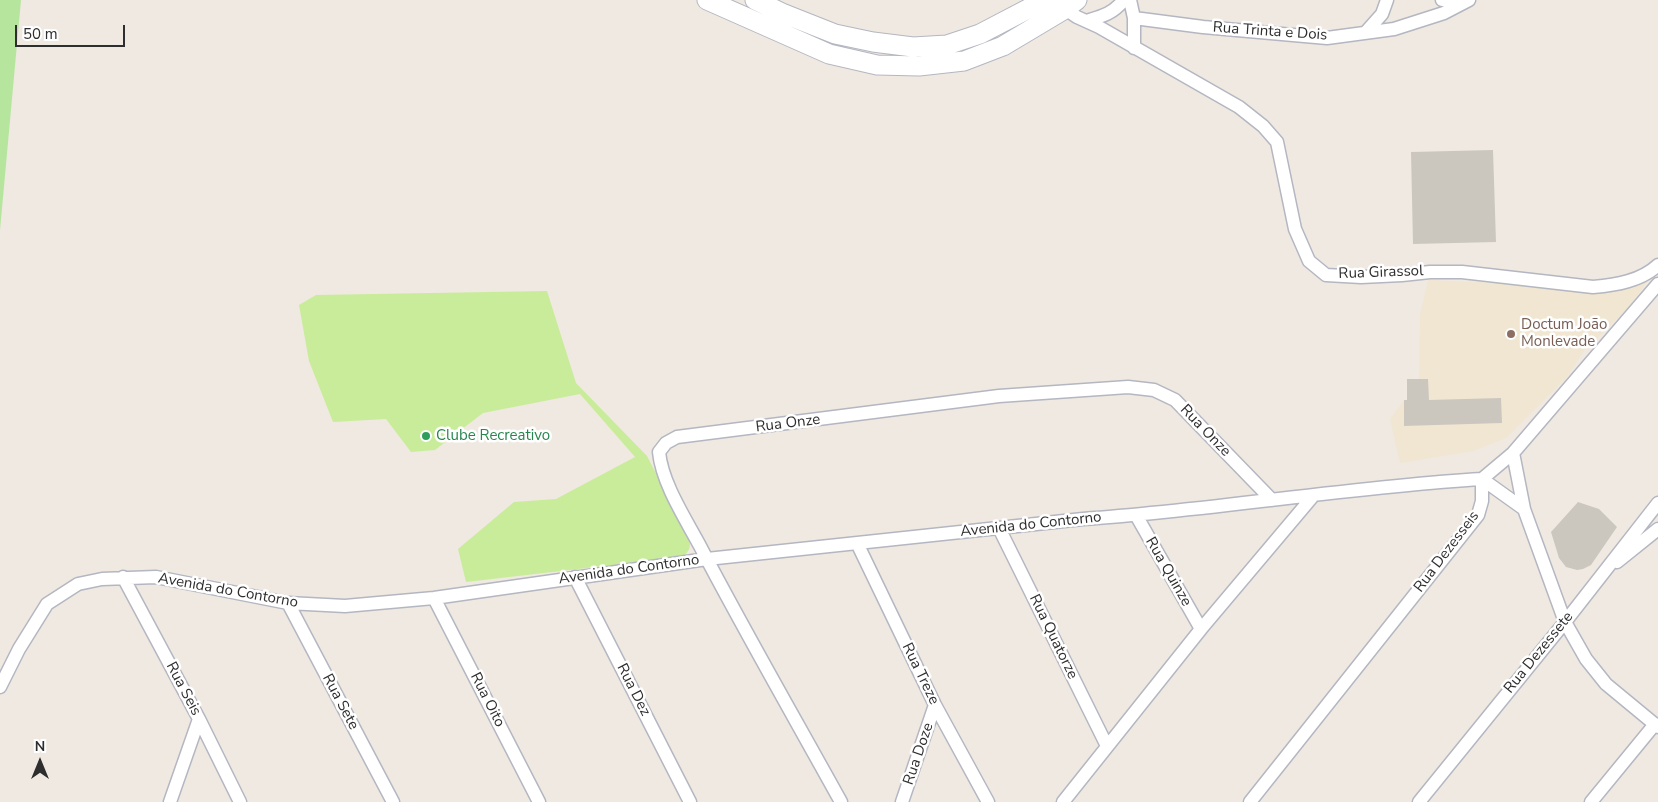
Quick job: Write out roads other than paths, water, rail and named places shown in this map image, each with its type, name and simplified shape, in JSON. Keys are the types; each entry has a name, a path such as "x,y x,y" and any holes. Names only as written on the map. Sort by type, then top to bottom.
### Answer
{"main road":[{"path":"708,0 829,54 877,65 919,66 964,62 1003,46 1065,3"},
{"path":"755,0 835,34 873,42 913,47 947,45 980,34 1045,0"},
{"path":"774,30 782,13"}],"street":[{"path":"1086,21 1106,15 1115,10 1124,0"},
{"path":"1130,0 1134,18 1134,48"},
{"path":"1366,32 1382,14 1387,0"},
{"name":"Rua Trinta e Dois","path":"1442,0 1465,2"},
{"name":"Rua Trinta e Dois","path":"1134,18 1203,28 1327,38 1402,26 1444,13 1465,2"},
{"name":"Rua Girassol","path":"1065,3 1086,21 1239,107 1263,126 1277,142 1295,229 1308,261 1326,275 1361,277 1430,272 1462,272 1593,287 1615,285 1628,281 1658,265"},
{"path":"1524,509 1482,479 1513,453 1658,284"},
{"name":"Rua Onze","path":"840,802 707,559 660,466 659,452 666,443 677,437 999,396 1128,387 1154,390 1175,400 1272,500"},
{"path":"1513,453 1524,509 1565,622 1586,659 1606,684 1656,726 1591,802"},
{"name":"Avenida do Contorno","path":"0,687 19,649 46,604 78,584 102,579 156,577 288,603 346,606 434,598 707,559 1482,479"},
{"name":"Rua Dezesseis","path":"1250,802 1478,515 1482,501 1482,479"},
{"path":"1063,802 1200,629 1314,495"},
{"name":"Rua Dezessete","path":"1419,802 1565,622 1658,503"},
{"name":"Rua Quinze","path":"1136,515 1200,629"},
{"name":"Rua Quatorze","path":"999,528 1107,746"},
{"path":"1599,577 1658,529"},
{"name":"Rua Treze","path":"857,543 935,705 988,802"},
{"name":"Rua Seis","path":"123,578 200,719 240,802"},
{"name":"Rua Dez","path":"575,578 690,802"},
{"name":"Rua Oito","path":"434,598 539,802"},
{"name":"Rua Sete","path":"288,603 393,802"},
{"name":"Rua Doze","path":"902,802 935,705"},
{"path":"170,802 200,719"}],"place":[{"name":"Doctum João Monlevade","path":"1511,334"},
{"name":"Clube Recreativo","path":"426,436"}]}
